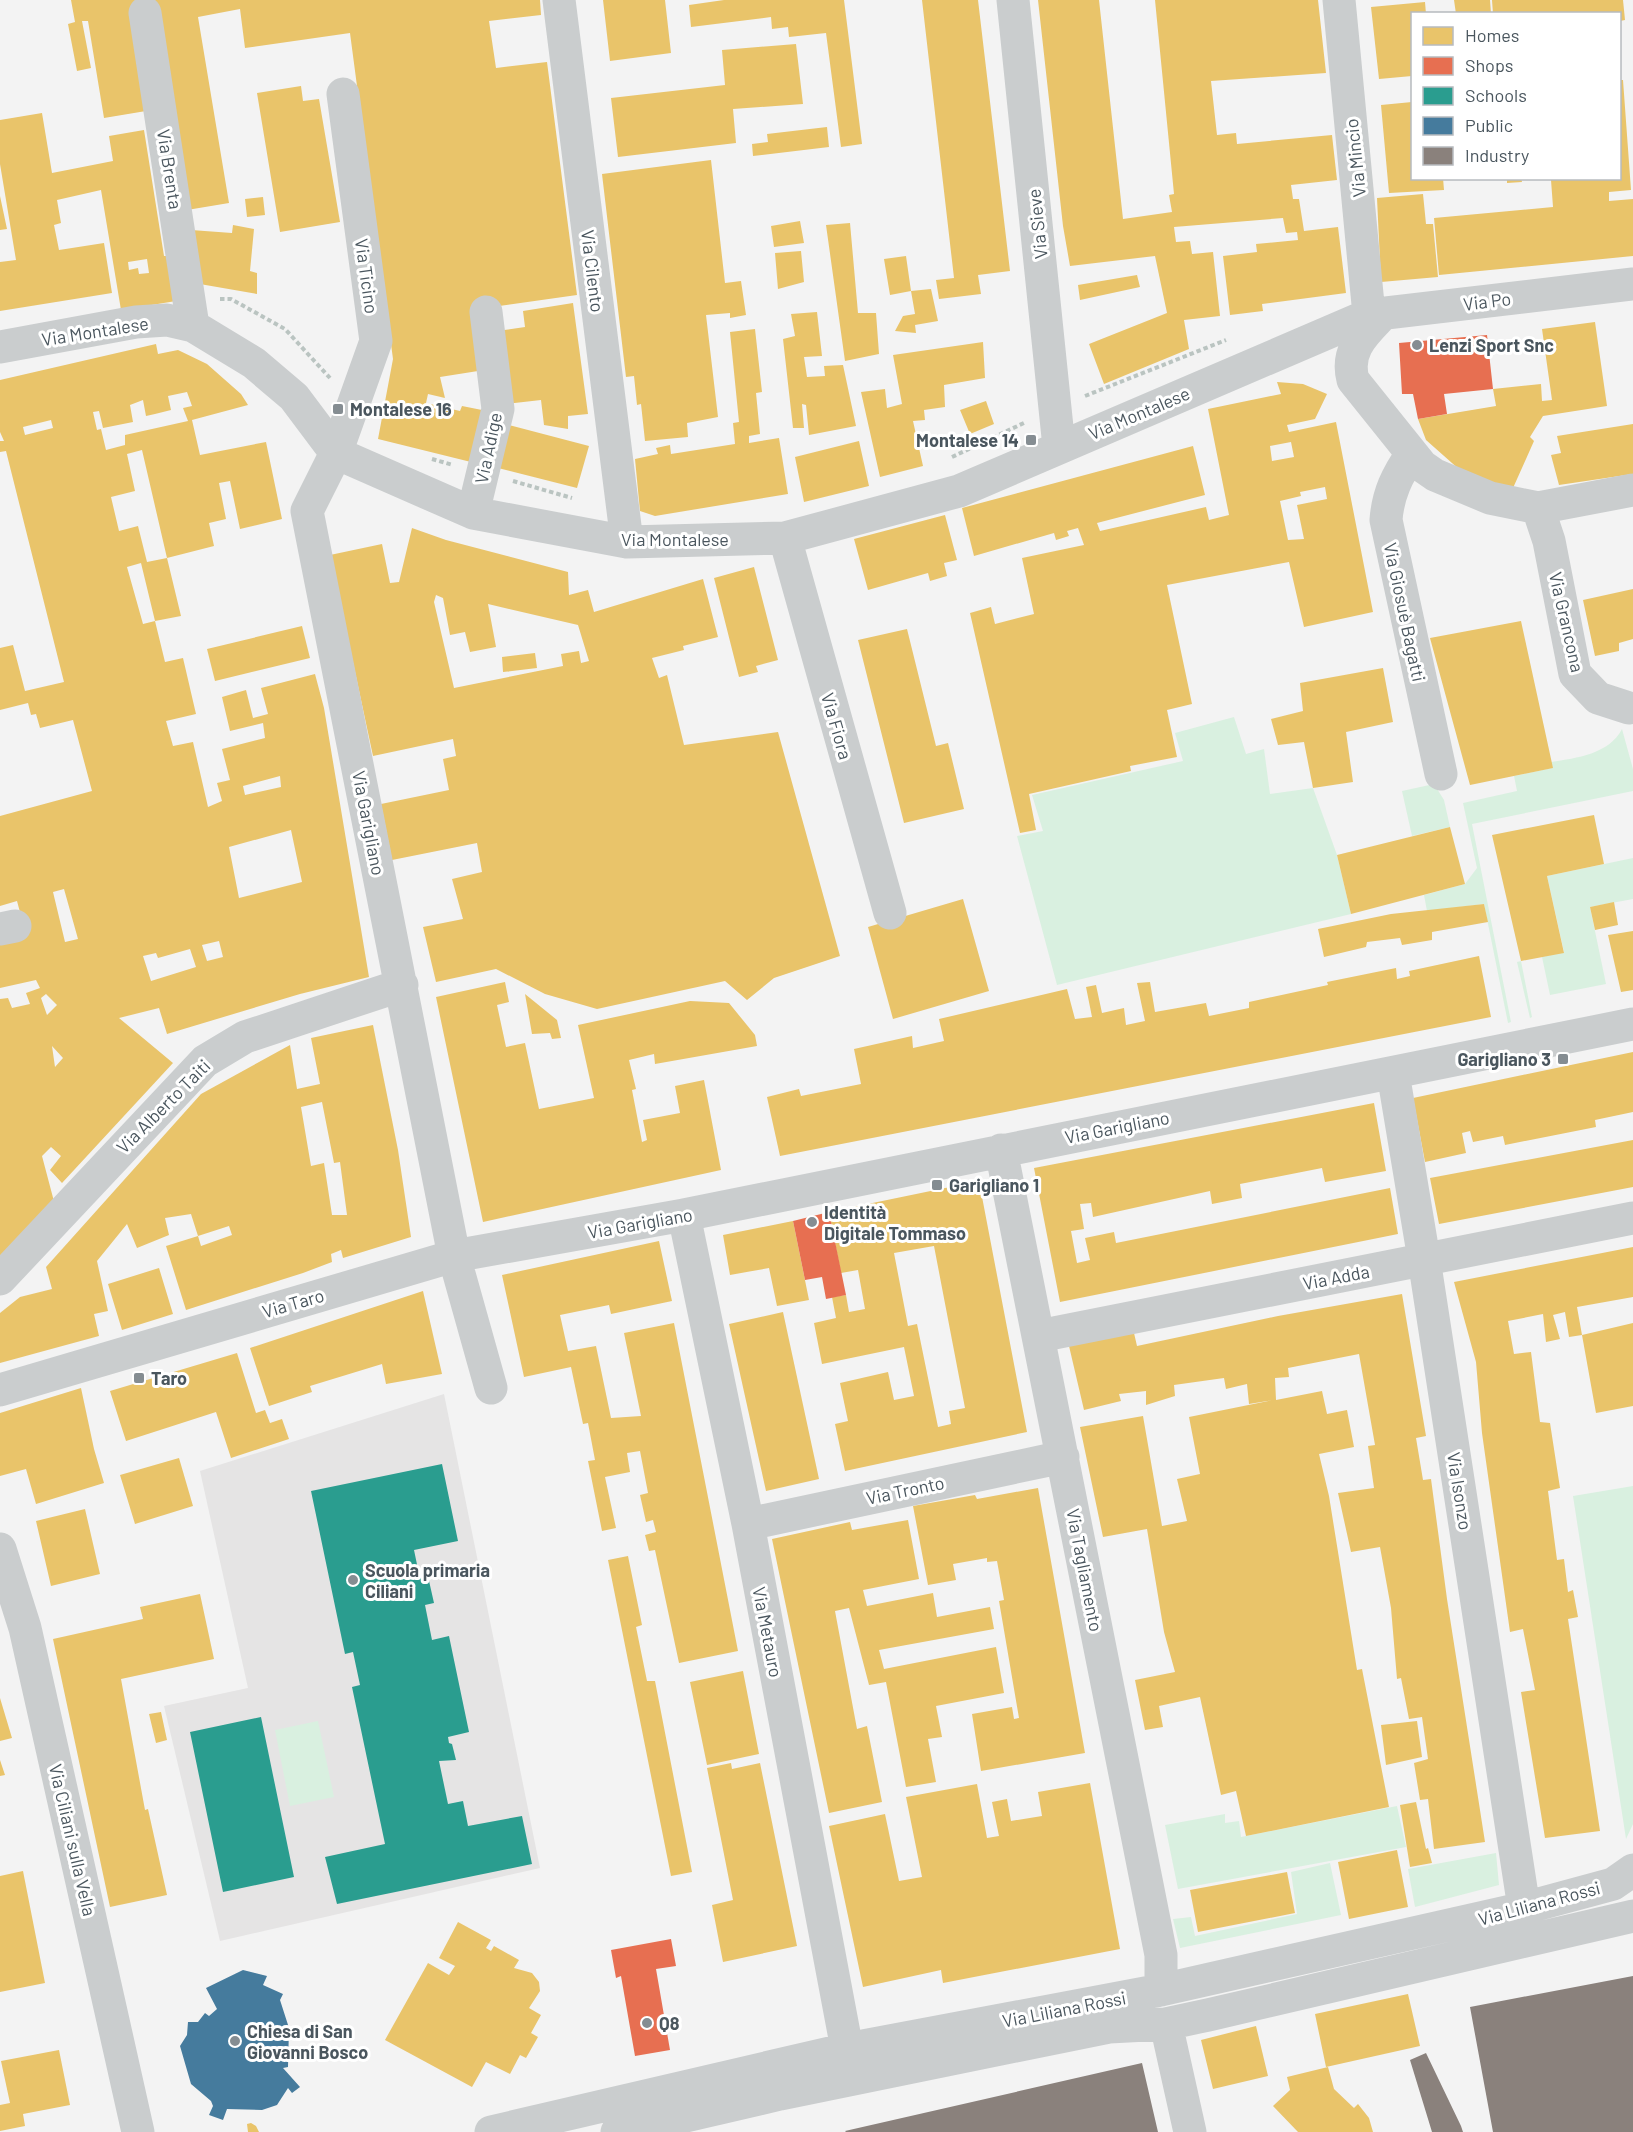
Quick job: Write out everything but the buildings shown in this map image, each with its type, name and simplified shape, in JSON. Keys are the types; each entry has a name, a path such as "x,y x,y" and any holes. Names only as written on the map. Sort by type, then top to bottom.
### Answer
{"street":[{"name":"Via Cilento","path":"559,0 625,527"},
{"name":"Via Sieve","path":"1013,0 1059,447"},
{"name":"Via Mincio","path":"1339,0 1365,318"},
{"name":"Via Brenta","path":"145,13 192,314"},
{"name":"Via Ticino","path":"336,453 376,341 343,94"},
{"name":"Via Po","path":"1365,318 1633,284"},
{"name":"Via Adige","path":"473,513 498,408 486,312"},
{"name":"Via Montalese","path":"0,347 192,314 294,397 336,453 473,513 625,527 785,538 959,491 1365,318"},
{"path":"1365,318 1350,366 1353,380 1412,454 1435,475 1481,494 1538,508 1633,490"},
{"name":"Via Garigliano","path":"336,453 307,511 454,1256 684,1215 1633,1024"},
{"name":"Via Giosuè Bagatti","path":"1412,454 1398,473 1388,499 1386,520 1441,774"},
{"name":"Via Grancona","path":"1538,508 1549,541 1575,674 1598,698 1629,708"},
{"name":"Via Fiora","path":"785,538 890,913"},
{"name":"Via Alberto Taiti","path":"0,1279 205,1060 245,1037 402,985"},
{"name":"Via Isonzo","path":"1393,1073 1524,1908"},
{"name":"Via Tagliamento","path":"1001,1150 1161,1954 1161,1990"},
{"name":"Via Metauro","path":"684,1215 748,1524 847,2049"},
{"name":"Via Adda","path":"1039,1336 1633,1218"},
{"path":"454,1256 491,1388"},
{"name":"Via Taro","path":"0,1390 454,1256"},
{"name":"Via Tronto","path":"748,1524 1063,1457"},
{"name":"Via Ciliani sulla Vella","path":"0,1549 25,1628 138,2132"},
{"name":"Via Liliana Rossi","path":"491,2132 847,2049 1161,1990 1524,1908 1612,1884 1633,1870"},
{"name":"Via Liliana Rossi","path":"617,2132 780,2094 1109,2027 1166,2024 1633,1917"},
{"path":"1166,2024 1190,2132"}],"path":[{"path":"192,314 231,299 285,329 354,404"},
{"path":"944,461 1056,408 1190,352 1234,337"},
{"path":"430,458 483,473 625,527"}],"shaded area":[{"name":"Scuola primaria Ciliani","path":"444,1394 540,1868 220,1941 164,1706 248,1688 200,1471"}],"green space":[{"path":"1234,717 1246,754 1264,749 1270,794 1313,788 1337,855 1351,914 1057,985 1017,836 1043,831 1032,795 1183,761 1175,733"},
{"path":"1622,729 1633,769 1633,791 1472,824 1511,1022 1508,1023 1484,904 1427,911 1424,895 1465,884 1477,868 1463,803 1517,791 1514,776 1552,768 1551,762 1601,749 1609,744"},
{"path":"1434,784 1444,800 1450,827 1412,836 1402,791"},
{"path":"1633,858 1633,899 1590,907 1606,984 1550,995 1542,957 1564,952 1547,876"},
{"path":"1521,961 1532,1017 1530,1018 1517,962"},
{"path":"1633,1486 1633,1824 1626,1839 1573,1496"},
{"path":"318,1721 334,1797 290,1806 275,1730"},
{"path":"1397,1806 1406,1847 1178,1889 1165,1825 1225,1814 1225,1823 1239,1821 1241,1837"},
{"path":"1496,1853 1499,1885 1415,1907 1408,1869"},
{"path":"1330,1863 1341,1915 1180,1948 1173,1919 1191,1917 1195,1936 1297,1914 1291,1872"}],"place":[{"name":"Lenzi Sport Snc","path":"1417,345"},
{"name":"Montalese 16","path":"338,409"},
{"name":"Montalese 14","path":"1031,440"},
{"name":"Garigliano 3","path":"1563,1059"},
{"name":"Garigliano 1","path":"937,1185"},
{"name":"Identità Digitale Tommaso","path":"812,1222"},
{"name":"Taro","path":"139,1378"},
{"name":"Scuola primaria Ciliani","path":"353,1580"},
{"name":"Q8","path":"647,2023"},
{"name":"Chiesa di San Giovanni Bosco","path":"235,2041"}]}
